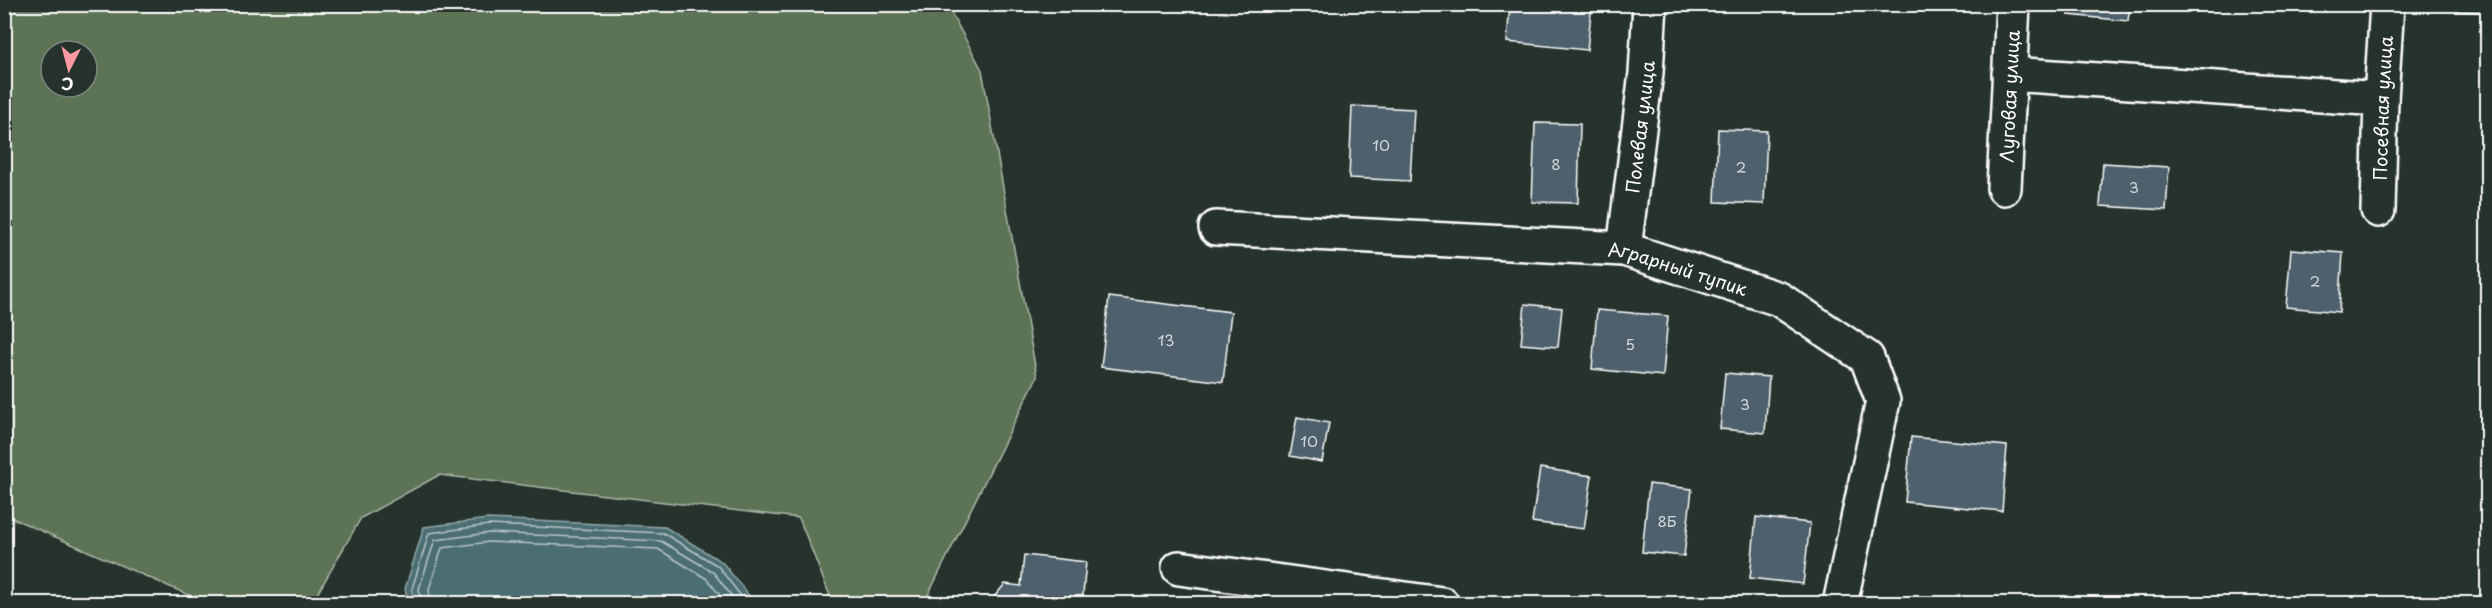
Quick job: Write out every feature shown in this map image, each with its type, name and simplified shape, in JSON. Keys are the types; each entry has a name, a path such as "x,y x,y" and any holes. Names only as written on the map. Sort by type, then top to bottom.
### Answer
{"lane":[{"name":"Полевая улица","path":"1624,249 1646,73 1650,4"},
{"name":"Луговая улица","path":"2004,188 2013,4"},
{"name":"Посевная улица","path":"2378,210 2380,99 2386,4"},
{"path":"2009,74 2380,99"},
{"name":"Аграрный тупик","path":"1216,228 1624,249 1779,299 1867,358 1883,401 1840,603"},
{"path":"1179,568 1442,603"}],"green space":[{"path":"5,4 947,5 982,70 1037,377 924,603 840,604 832,601 799,518 439,475 361,518 312,603 207,603 5,515"}],"water":[{"path":"488,519 665,527 722,562 755,603 409,603 405,589 424,527"}],"building":[{"path":"1510,4 1592,4 1587,50 1507,42"},
{"path":"2069,4 2130,4 2128,21 2068,15"},
{"path":"2459,4 2488,4 2488,12 2459,11"},
{"path":"2488,49 2488,100 2483,99"},
{"path":"1352,106 1414,109 1410,181 1349,178"},
{"path":"1535,123 1580,124 1578,203 1532,202"},
{"path":"1718,129 1767,131 1764,204 1715,202"},
{"path":"2103,163 2169,167 2166,210 2100,206"},
{"path":"2291,249 2343,253 2339,312 2286,307"},
{"path":"1109,297 1231,312 1223,382 1101,367"},
{"path":"1525,304 1562,308 1558,347 1521,344"},
{"path":"1597,310 1668,316 1663,376 1592,369"},
{"path":"1725,373 1769,377 1765,433 1720,429"},
{"path":"1297,417 1329,423 1322,462 1290,456"},
{"path":"1911,437 2007,446 2002,511 1905,502"},
{"path":"1540,468 1592,476 1584,529 1532,522"},
{"path":"1649,484 1692,489 1684,556 1642,552"},
{"path":"1756,517 1810,523 1803,584 1750,578"},
{"path":"1024,555 1086,562 1082,604 988,604 1005,584 1021,586"}]}
